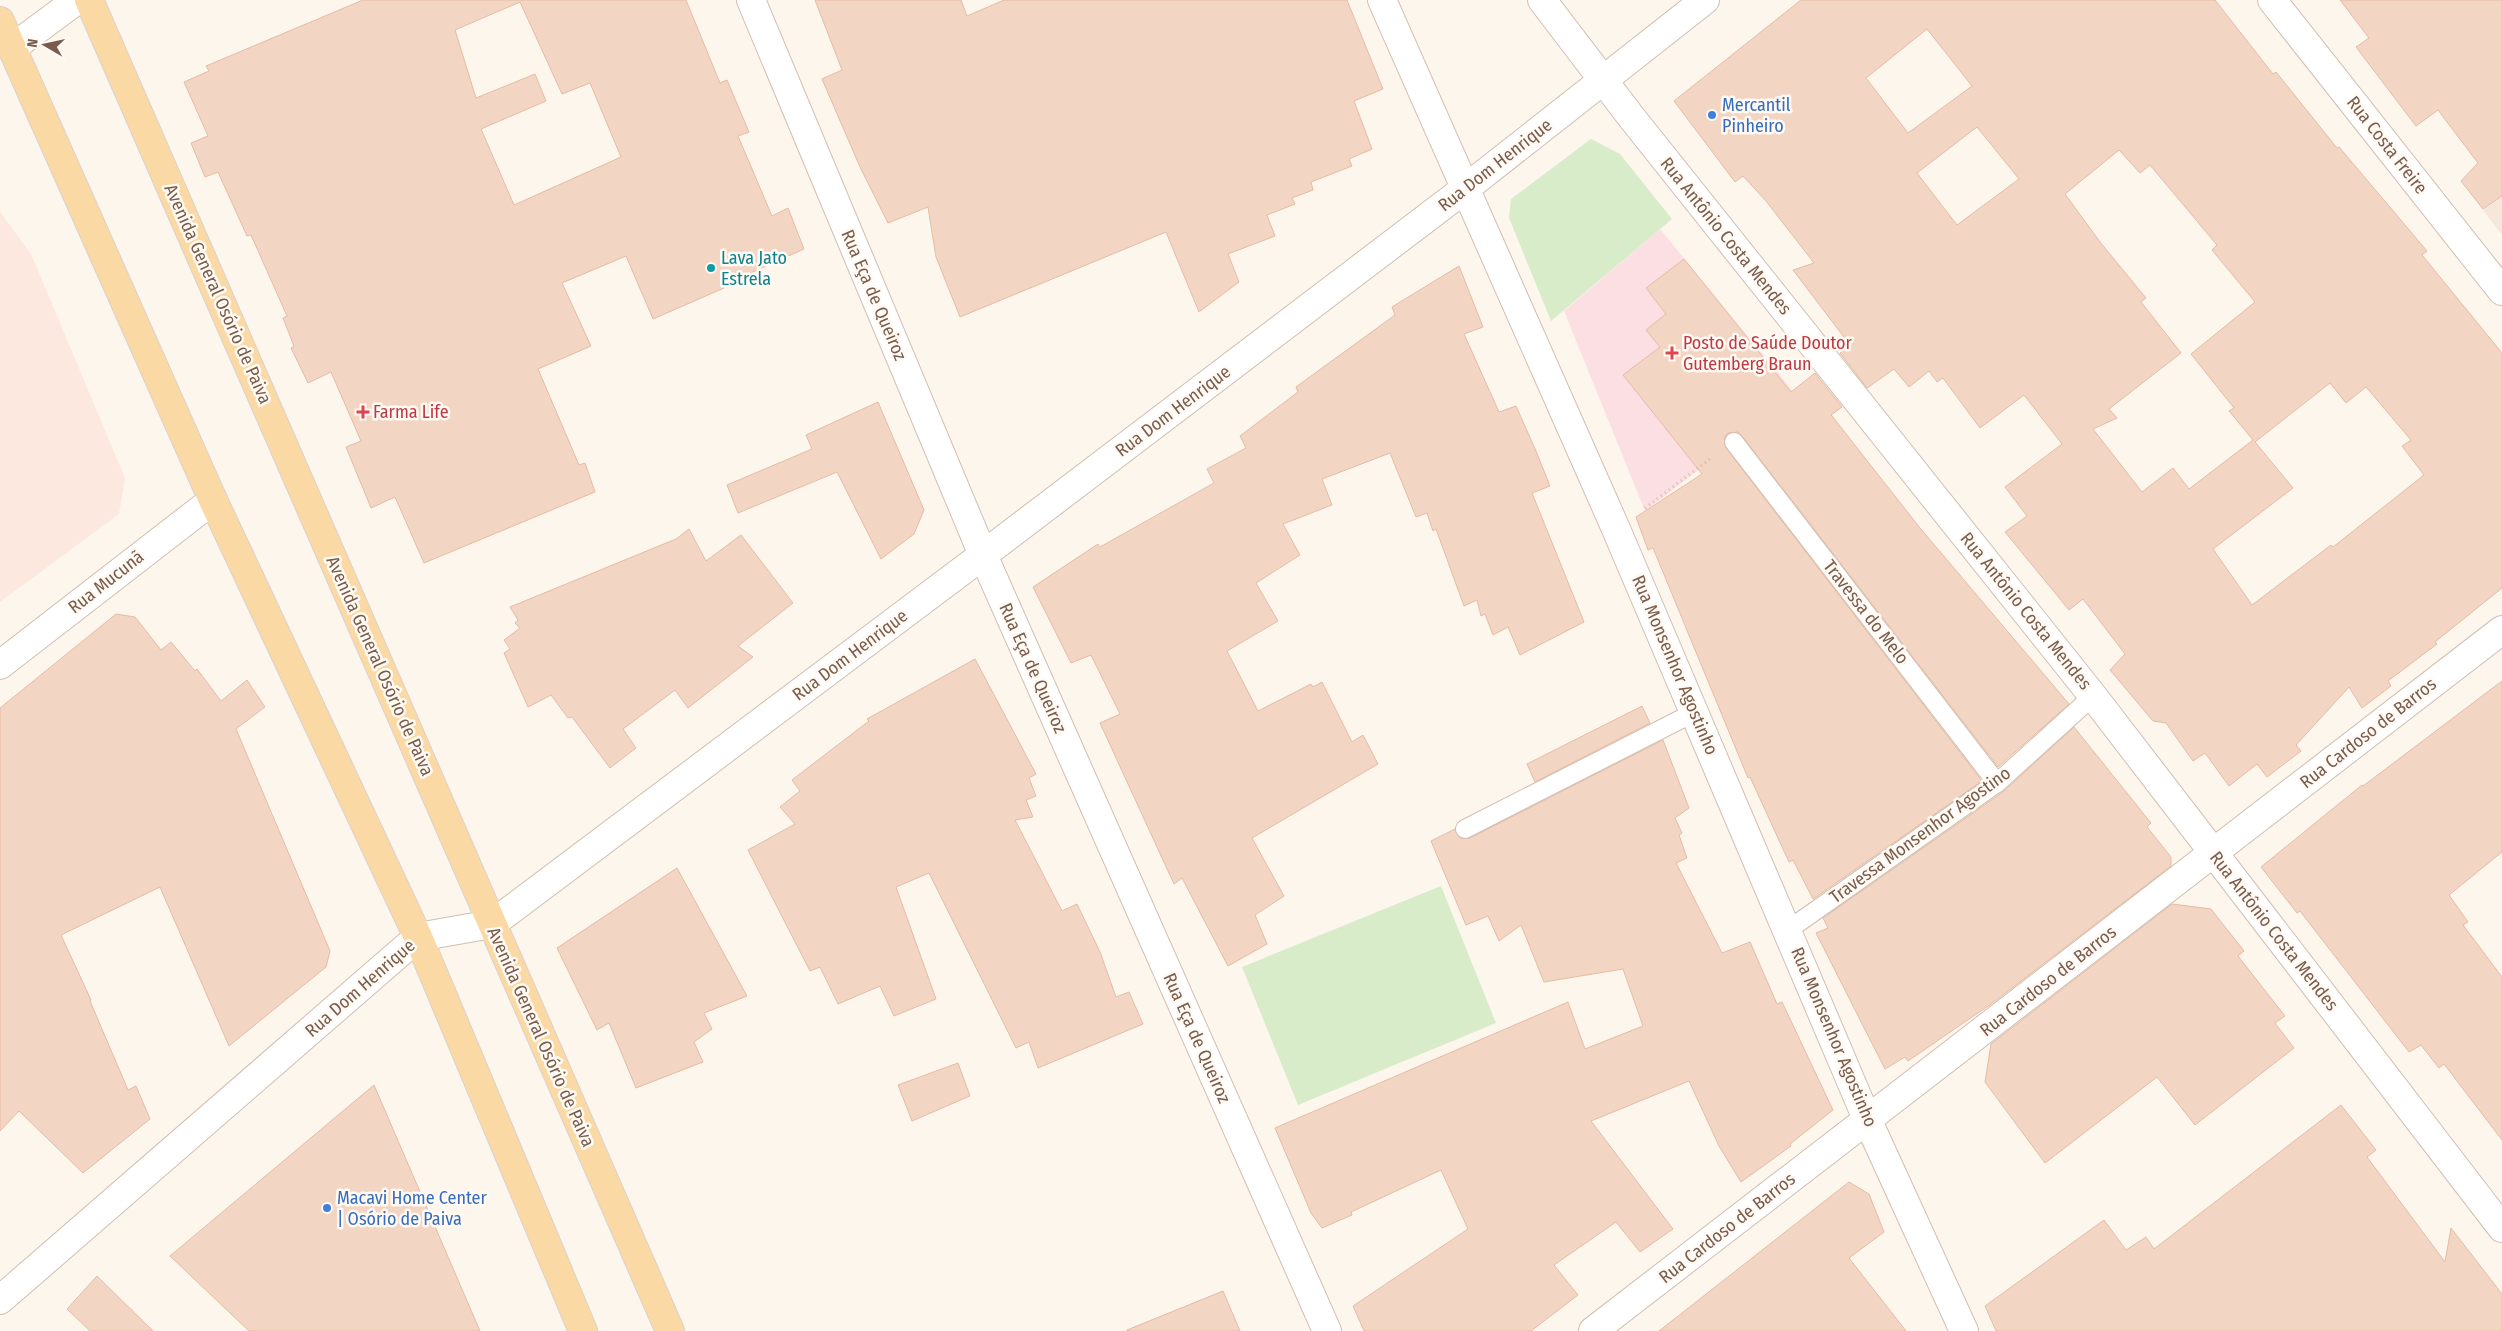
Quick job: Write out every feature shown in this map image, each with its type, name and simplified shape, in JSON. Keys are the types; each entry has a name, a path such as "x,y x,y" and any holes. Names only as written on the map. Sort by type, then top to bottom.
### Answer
{"main road":[{"name":"Avenida General Osório de Paiva","path":"89,0 670,1331"},
{"path":"0,21 213,500 418,937 583,1331"}],"street":[{"path":"12,48 77,0"},
{"name":"Rua Eça de Queiroz","path":"751,0 983,555 1327,1331"},
{"name":"Rua Monsenhor Agostinho","path":"1382,0 1616,529 1867,1119 1964,1331"},
{"name":"Rua Antônio Costa Mendes","path":"1542,0 1602,80 2093,696 2502,1228"},
{"name":"Rua Dom Henrique","path":"0,1300 418,937 492,924 983,555 1466,188 1705,0"},
{"name":"Rua Costa Freire","path":"2272,0 2502,291"},
{"name":"Rua Mucunã","path":"0,664 213,500"},
{"name":"Rua Cardoso de Barros","path":"1593,1331 2502,630"}],"lane":[{"name":"Travessa do Melo","path":"1734,442 1997,783"},
{"name":"Travessa Monsenhor Agostino","path":"1788,930 1997,783 2093,696"},
{"path":"1465,829 1695,712"}],"path":[{"path":"1616,529 1734,442"}],"shaded area":[{"path":"2502,196 2502,235 2483,210"},
{"path":"0,212 31,254 125,478 119,514 0,602"},
{"name":"Posto de Saúde Doutor Gutemberg Braun","path":"1660,229 1796,395 1645,511 1564,311"}],"green space":[{"path":"1591,139 1620,154 1672,219 1551,321 1509,218 1511,199"},
{"path":"1441,886 1496,1023 1298,1105 1242,967"}],"building":[{"path":"363,0 686,0 720,83 727,80 749,132 738,136 772,216 788,208 804,249 724,285 724,288 653,319 626,256 562,283 591,346 538,369 579,465 585,463 595,492 424,563 395,497 371,508 346,447 361,441 331,372 308,383 291,348 294,346 283,318 287,316 251,235 247,236 218,172 205,177 191,143 208,136 184,82 209,71 206,66","holes":["520,2 562,94 590,83 621,157 514,205 481,129 546,101 535,74 476,98 455,30"]},
{"path":"815,0 961,0 967,16 1004,0 1347,0 1383,89 1354,101 1372,149 1349,159 1352,166 1311,182 1313,190 1292,198 1295,204 1267,215 1275,236 1228,254 1239,282 1199,312 1166,232 960,317 936,257 928,207 888,223 860,167 822,79 842,70"},
{"path":"1801,0 2215,0 2273,74 2276,72 2337,148 2339,147 2427,251 2422,255 2502,353 2502,588 2435,642 2437,644 2388,681 2391,686 2362,708 2349,687 2296,745 2301,751 2267,777 2257,764 2229,786 2205,753 2193,761 2166,723 2153,721 2110,670 2125,654 2083,599 2069,610 2005,532 2027,516 2005,487 2062,444 2024,395 1980,428 1943,378 1937,382 1929,371 1909,387 1894,369 1867,388 1840,353 1850,345 1793,270 1814,263 1766,201 1743,176 1735,182 1674,101","holes":["1927,29 1972,86 1908,133 1866,78","1977,127 2019,179 1957,225 1917,173","2119,150 2140,173 2150,165 2217,245 2212,250 2255,302 2191,354 2234,408 2229,411 2253,440 2189,489 2173,468 2142,492 2093,429 2117,418 2109,409 2181,353 2141,302 2146,298 2100,242 2065,194","2330,383 2346,403 2366,387 2411,440 2402,446 2424,475 2333,547 2331,545 2252,605 2213,549 2293,488 2255,442"]},
{"path":"2340,0 2502,0 2502,196 2483,209 2461,181 2478,163 2438,110 2416,126 2356,47 2369,38"},
{"path":"1684,259 1791,392 1815,373 1842,407 1831,415 1920,528 2069,704 1998,767 1742,436 1738,432 1728,433 1724,438 1726,448 1982,781 1813,899 1793,860 1789,862 1750,777 1748,778 1653,548 1648,550 1636,517 1702,474 1623,375 1660,347 1646,330 1666,314 1646,288"},
{"path":"1459,266 1483,327 1464,334 1499,412 1516,406 1536,451 1550,486 1532,493 1584,622 1520,655 1508,627 1493,635 1485,614 1481,616 1477,600 1464,606 1436,529 1433,531 1427,513 1416,517 1390,453 1322,479 1332,505 1283,524 1300,555 1256,583 1278,621 1227,651 1258,711 1311,684 1313,687 1322,682 1352,742 1363,735 1378,764 1252,838 1284,896 1255,915 1267,944 1228,966 1182,878 1174,884 1100,723 1120,714 1091,655 1071,663 1033,587 1098,544 1100,547 1214,483 1207,469 1246,448 1240,436 1298,392 1296,387 1395,315 1392,307"},
{"path":"878,402 924,510 914,534 881,559 837,472 738,513 727,485 812,449 806,435"},
{"path":"689,529 706,561 741,535 793,603 738,646 753,657 688,708 675,690 623,729 636,748 610,768 572,717 568,718 551,695 528,707 504,653 510,649 504,640 520,628 515,623 518,620 510,607 676,539"},
{"path":"116,614 135,617 161,650 171,642 195,671 197,669 221,701 247,680 265,707 236,729 330,951 326,967 229,1046 160,887 61,935 91,1000 128,1090 136,1086 150,1119 83,1173 19,1111 0,1131 0,708"},
{"path":"975,659 1036,774 1029,778 1036,796 1026,800 1033,817 1015,820 1062,911 1077,904 1100,952 1116,997 1129,992 1143,1024 1038,1068 1029,1042 1016,1048 929,873 896,887 936,999 894,1016 880,986 838,1004 820,967 810,971 748,850 795,824 780,807 800,791 792,780 869,721 867,719"},
{"path":"2502,681 2502,852 2449,895 2468,922 2463,925 2502,977 2502,1140 2444,1064 2439,1068 2421,1045 2409,1052 2300,911 2297,913 2261,867 2362,785"},
{"path":"1642,706 1650,723 1535,782 1527,764"},
{"path":"2074,727 2151,823 2147,827 2171,857 2171,866 1991,1004 1908,1061 1905,1057 1885,1069 1816,933 1828,928 1823,918 2003,792"},
{"path":"1663,740 1689,808 1675,818 1682,833 1679,835 1687,858 1676,863 1722,953 1750,942 1777,1004 1782,1002 1833,1110 1790,1144 1791,1146 1741,1182 1719,1146 1689,1081 1591,1121 1673,1229 1640,1252 1616,1222 1554,1265 1578,1295 1531,1331 1364,1331 1353,1306 1468,1229 1441,1170 1351,1212 1352,1215 1322,1228 1311,1213 1275,1128 1568,1002 1585,1049 1643,1026 1623,969 1544,982 1521,925 1499,941 1488,916 1466,925 1431,841 1455,829 1460,838 1470,838"},
{"path":"677,868 747,996 704,1013 712,1029 694,1042 703,1062 636,1088 609,1023 597,1030 557,948"},
{"path":"2172,904 2211,909 2244,951 2238,956 2285,1016 2275,1023 2294,1048 2195,1125 2157,1077 2045,1163 1985,1082 1991,1044"},
{"path":"958,1063 970,1096 912,1121 898,1085"},
{"name":"Macavi Home Center | Osório de Paiva","path":"374,1085 480,1331 249,1331 170,1256"},
{"path":"2341,1105 2376,1150 2367,1157 2445,1262 2451,1228 2502,1294 2502,1331 1996,1331 1985,1306 2104,1220 2126,1250 2146,1237 2154,1249"},
{"path":"1849,1182 1869,1194 1884,1232 1849,1258 1906,1331 1659,1331"},
{"path":"97,1276 153,1331 90,1331 67,1309"},
{"path":"1223,1291 1240,1331 1127,1331 1127,1330"}],"place":[{"name":"Mercantil Pinheiro","path":"1712,115"},
{"name":"Lava Jato Estrela","path":"711,268"},
{"name":"Posto de Saúde Doutor Gutemberg Braun","path":"1672,353"},
{"name":"Farma Life","path":"363,412"},
{"name":"Macavi Home Center | Osório de Paiva","path":"327,1208"}]}
